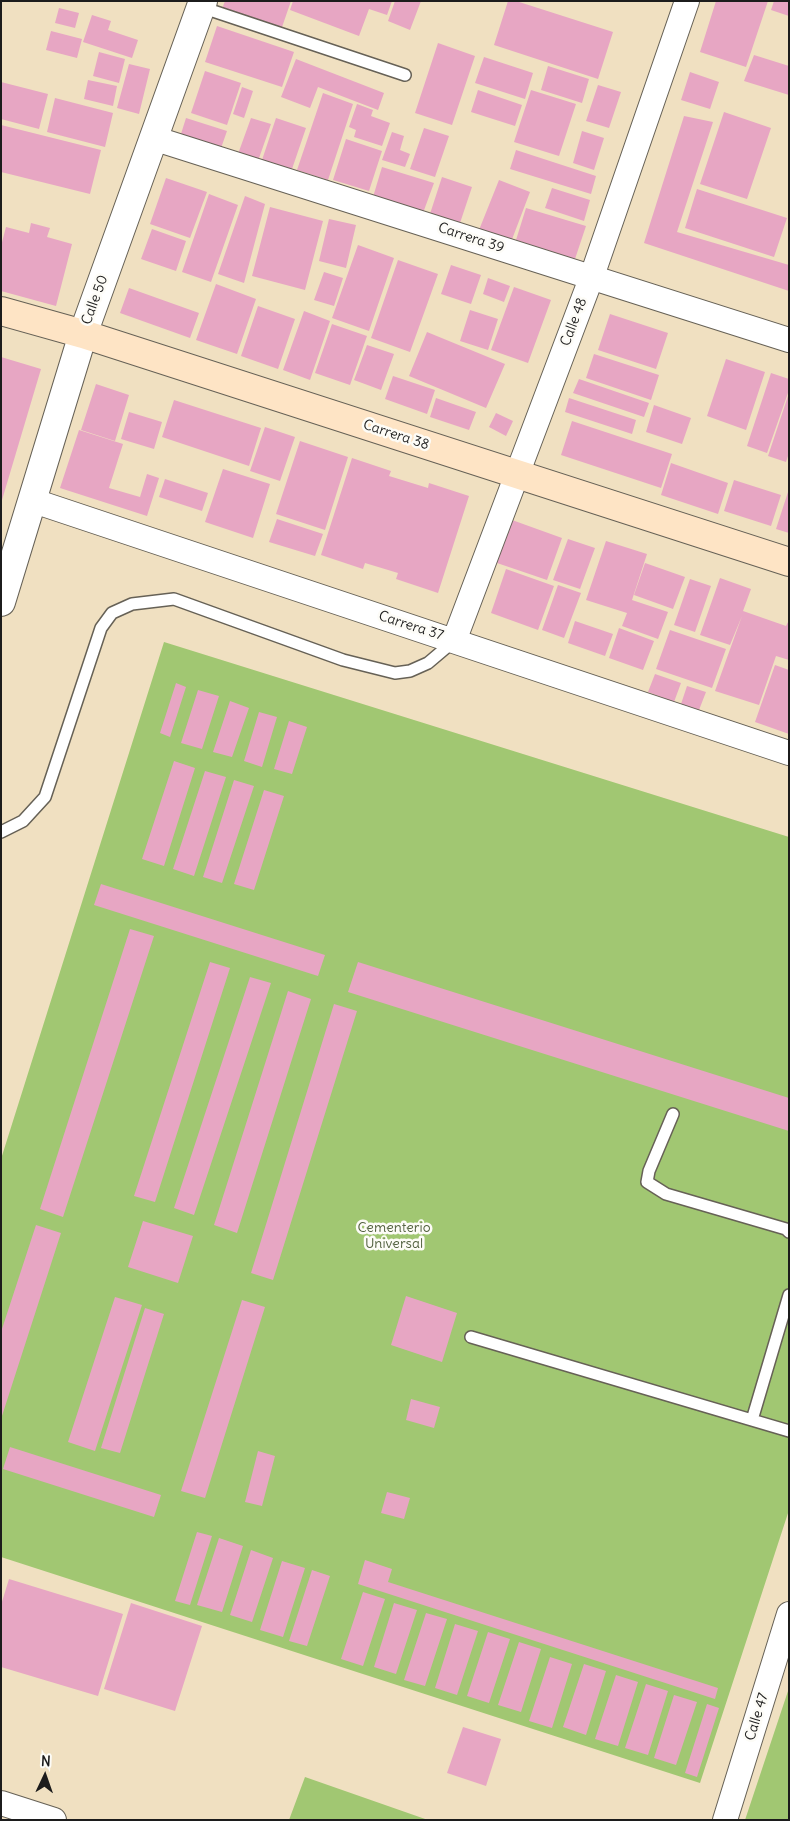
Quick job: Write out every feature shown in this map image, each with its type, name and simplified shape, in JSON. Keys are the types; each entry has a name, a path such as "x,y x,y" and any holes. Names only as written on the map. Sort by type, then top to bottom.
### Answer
{"main road":[{"name":"Carrera 38","path":"1,311 83,334 789,562"}],"street":[{"name":"Calle 48","path":"454,641 592,276 687,1"},
{"name":"Calle 50","path":"1,602 34,501 83,334 202,4"},
{"name":"Carrera 39","path":"153,138 789,340"},
{"name":"Carrera 37","path":"34,501 789,753"},
{"name":"Calle 47","path":"724,1820 789,1614"},
{"path":"1,1803 54,1820"}],"lane":[{"path":"202,4 405,75"},
{"path":"1,832 23,821 45,797 101,628 112,613 132,604 174,599 343,660 395,673 410,671 428,663 454,641"},
{"path":"672,1114 649,1171 647,1182 666,1194 786,1229 789,1232"},
{"path":"752,1420 789,1295"},
{"path":"470,1337 789,1431"}],"green space":[{"name":"Cementerio Universal","path":"164,642 789,837 789,1510 700,1783 1,1557 1,1159"},
{"path":"789,1688 789,1820 745,1820"},
{"path":"305,1777 428,1820 289,1820"}],"building":[{"path":"225,1 291,1 281,30 222,9"},
{"path":"293,1 392,1 387,15 369,9 359,36 290,10"},
{"path":"395,1 421,1 410,30 388,21"},
{"path":"508,1 516,1 613,32 598,79 494,45"},
{"path":"716,1 768,1 746,67 700,52"},
{"path":"774,1 789,1 789,16 771,10"},
{"path":"59,8 79,13 75,28 55,23"},
{"path":"92,15 111,21 108,30 138,40 132,58 83,42"},
{"path":"217,26 294,52 282,87 205,62"},
{"path":"51,31 82,39 77,58 46,50"},
{"path":"438,43 475,56 452,125 415,113"},
{"path":"99,52 125,59 119,83 93,76"},
{"path":"754,55 789,66 789,95 744,81"},
{"path":"484,57 533,73 525,99 475,83"},
{"path":"296,59 384,93 378,110 318,87 310,108 281,97"},
{"path":"129,64 150,69 139,114 117,108"},
{"path":"548,66 589,79 582,103 541,90"},
{"path":"205,71 241,83 227,125 191,113"},
{"path":"690,72 719,82 710,109 681,100"},
{"path":"88,80 117,86 113,106 84,99"},
{"path":"1,82 48,94 39,129 1,119"},
{"path":"598,85 621,92 609,128 586,121"},
{"path":"242,87 253,91 244,118 233,114"},
{"path":"478,90 522,105 515,126 471,112"},
{"path":"531,90 576,104 559,156 514,142"},
{"path":"323,93 353,104 328,180 297,170"},
{"path":"55,98 113,113 105,147 47,132"},
{"path":"357,104 373,110 371,116 390,123 382,146 354,137 356,130 349,127"},
{"path":"724,112 771,128 747,199 700,184"},
{"path":"684,116 713,122 677,232 789,265 789,291 644,243"},
{"path":"186,118 227,131 220,151 180,137"},
{"path":"251,118 271,124 258,161 238,154"},
{"path":"276,118 306,128 292,169 262,160"},
{"path":"1,125 101,150 90,194 1,172"},
{"path":"424,128 449,136 435,177 410,169"},
{"path":"582,131 604,138 594,170 573,163"},
{"path":"392,132 404,136 400,150 410,154 405,167 382,160"},
{"path":"346,139 382,151 369,191 333,180"},
{"path":"516,150 596,176 591,194 510,169"},
{"path":"382,167 434,183 423,213 373,197"},
{"path":"442,177 472,187 459,226 429,217"},
{"path":"166,178 207,192 190,238 150,224"},
{"path":"499,180 530,192 511,242 479,230"},
{"path":"552,188 590,200 584,221 545,208"},
{"path":"697,189 787,218 774,257 685,228"},
{"path":"209,194 238,205 211,282 182,272"},
{"path":"245,196 265,204 244,283 218,274"},
{"path":"270,207 323,221 305,290 252,276"},
{"path":"526,208 586,226 575,259 516,240"},
{"path":"329,219 356,225 346,268 319,261"},
{"path":"31,223 50,228 47,237 72,244 56,306 1,291 1,246 6,227 29,233"},
{"path":"152,229 186,241 176,271 141,259"},
{"path":"358,245 394,258 369,331 332,318"},
{"path":"398,260 438,274 410,352 371,338"},
{"path":"451,265 481,275 471,304 441,294"},
{"path":"324,272 343,278 334,306 314,300"},
{"path":"488,278 510,286 504,302 483,294"},
{"path":"216,284 256,299 237,354 196,340"},
{"path":"514,287 551,300 528,363 491,350"},
{"path":"129,288 199,313 190,338 120,313"},
{"path":"258,306 295,319 278,369 241,356"},
{"path":"470,310 498,319 488,350 460,341"},
{"path":"304,311 330,321 310,380 283,370"},
{"path":"610,314 668,333 656,369 598,350"},
{"path":"332,324 367,336 350,385 315,373"},
{"path":"427,332 505,364 486,408 409,376"},
{"path":"367,345 394,354 381,390 354,380"},
{"path":"594,354 659,375 651,400 586,378"},
{"path":"1,357 41,369 2,500 1,500"},
{"path":"726,359 765,372 746,430 707,416"},
{"path":"771,373 789,379 789,390 767,453 747,446"},
{"path":"393,376 435,390 427,414 385,399"},
{"path":"579,379 649,403 644,417 573,393"},
{"path":"96,384 129,395 115,441 81,430"},
{"path":"788,396 789,453 786,462 768,456"},
{"path":"436,398 476,412 469,430 430,417"},
{"path":"569,398 636,420 632,434 565,412"},
{"path":"174,400 261,428 249,466 162,437"},
{"path":"654,405 691,418 682,444 646,432"},
{"path":"129,412 162,422 154,449 121,439"},
{"path":"496,413 513,421 506,436 489,427"},
{"path":"572,421 672,454 661,488 561,455"},
{"path":"265,427 295,437 280,481 250,471"},
{"path":"79,430 123,444 109,488 140,497 147,474 159,478 147,516 60,488"},
{"path":"300,441 348,457 325,530 276,514"},
{"path":"352,458 391,471 389,476 428,488 429,483 469,496 438,593 396,579 398,573 365,563 363,569 321,555"},
{"path":"671,463 728,483 718,514 661,495"},
{"path":"223,469 270,484 253,538 205,522"},
{"path":"165,479 208,493 202,511 159,497"},
{"path":"734,480 781,495 771,526 724,511"},
{"path":"789,492 789,533 776,529"},
{"path":"277,519 323,534 315,556 269,542"},
{"path":"512,520 562,538 547,580 497,563"},
{"path":"568,539 595,548 580,589 553,580"},
{"path":"606,541 647,554 632,600 668,612 658,639 622,626 627,613 586,600"},
{"path":"645,563 685,577 673,609 634,595"},
{"path":"506,569 554,586 538,630 491,613"},
{"path":"720,578 751,589 743,611 786,626 789,620 789,660 776,656 759,705 715,691 742,616 730,645 700,635"},
{"path":"690,579 711,586 695,632 674,625"},
{"path":"558,585 581,593 564,638 542,630"},
{"path":"575,621 613,634 605,656 568,643"},
{"path":"619,628 654,641 643,670 609,658"},
{"path":"670,630 726,649 712,688 656,669"},
{"path":"775,665 789,670 789,734 755,722"},
{"path":"655,674 681,683 674,702 648,692"},
{"path":"176,683 186,687 170,737 160,733"},
{"path":"687,686 706,692 699,710 681,704"},
{"path":"198,690 219,696 202,749 181,743"},
{"path":"230,701 249,708 232,757 213,752"},
{"path":"259,712 277,717 262,767 244,761"},
{"path":"289,721 307,727 292,774 274,769"},
{"path":"174,761 195,768 164,866 142,859"},
{"path":"205,771 226,777 194,876 173,869"},
{"path":"234,780 254,786 222,883 203,877"},
{"path":"264,790 284,796 254,890 234,884"},
{"path":"101,884 325,955 318,976 94,905"},
{"path":"130,929 154,936 63,1217 40,1209"},
{"path":"210,962 230,968 155,1202 134,1196"},
{"path":"358,962 789,1098 789,1131 348,992"},
{"path":"250,977 271,983 194,1215 174,1208"},
{"path":"288,991 311,999 237,1233 214,1225"},
{"path":"334,1004 357,1011 273,1280 251,1273"},
{"path":"143,1221 193,1236 178,1283 128,1267"},
{"path":"36,1225 61,1233 1,1419 1,1332"},
{"path":"406,1296 457,1313 442,1362 391,1345"},
{"path":"115,1297 142,1305 95,1451 68,1442"},
{"path":"242,1300 265,1307 205,1498 181,1491"},
{"path":"145,1308 164,1314 120,1453 101,1448"},
{"path":"411,1399 440,1407 434,1428 406,1420"},
{"path":"10,1447 161,1495 154,1517 3,1469"},
{"path":"258,1451 275,1456 262,1506 245,1502"},
{"path":"387,1492 410,1498 404,1519 381,1513"},
{"path":"197,1532 212,1536 190,1605 175,1601"},
{"path":"219,1538 243,1546 222,1612 197,1605"},
{"path":"251,1550 273,1558 252,1622 230,1615"},
{"path":"365,1560 392,1569 388,1582 718,1688 715,1699 358,1584"},
{"path":"282,1561 305,1568 283,1637 260,1630"},
{"path":"312,1570 330,1576 307,1646 289,1641"},
{"path":"9,1579 123,1614 98,1696 1,1667 1,1605"},
{"path":"363,1592 385,1599 363,1666 341,1659"},
{"path":"131,1603 202,1626 175,1711 104,1689"},
{"path":"394,1603 417,1610 396,1674 374,1667"},
{"path":"426,1613 447,1619 425,1686 404,1680"},
{"path":"455,1624 478,1631 457,1695 435,1688"},
{"path":"488,1632 510,1639 489,1703 467,1696"},
{"path":"519,1642 541,1649 521,1712 498,1705"},
{"path":"550,1657 572,1664 552,1728 529,1721"},
{"path":"584,1664 606,1671 586,1735 563,1727"},
{"path":"616,1675 638,1682 618,1746 595,1739"},
{"path":"646,1684 668,1691 648,1755 625,1748"},
{"path":"674,1695 697,1702 676,1765 654,1758"},
{"path":"707,1704 719,1708 697,1777 685,1773"},
{"path":"463,1727 501,1739 486,1786 447,1773"}]}
